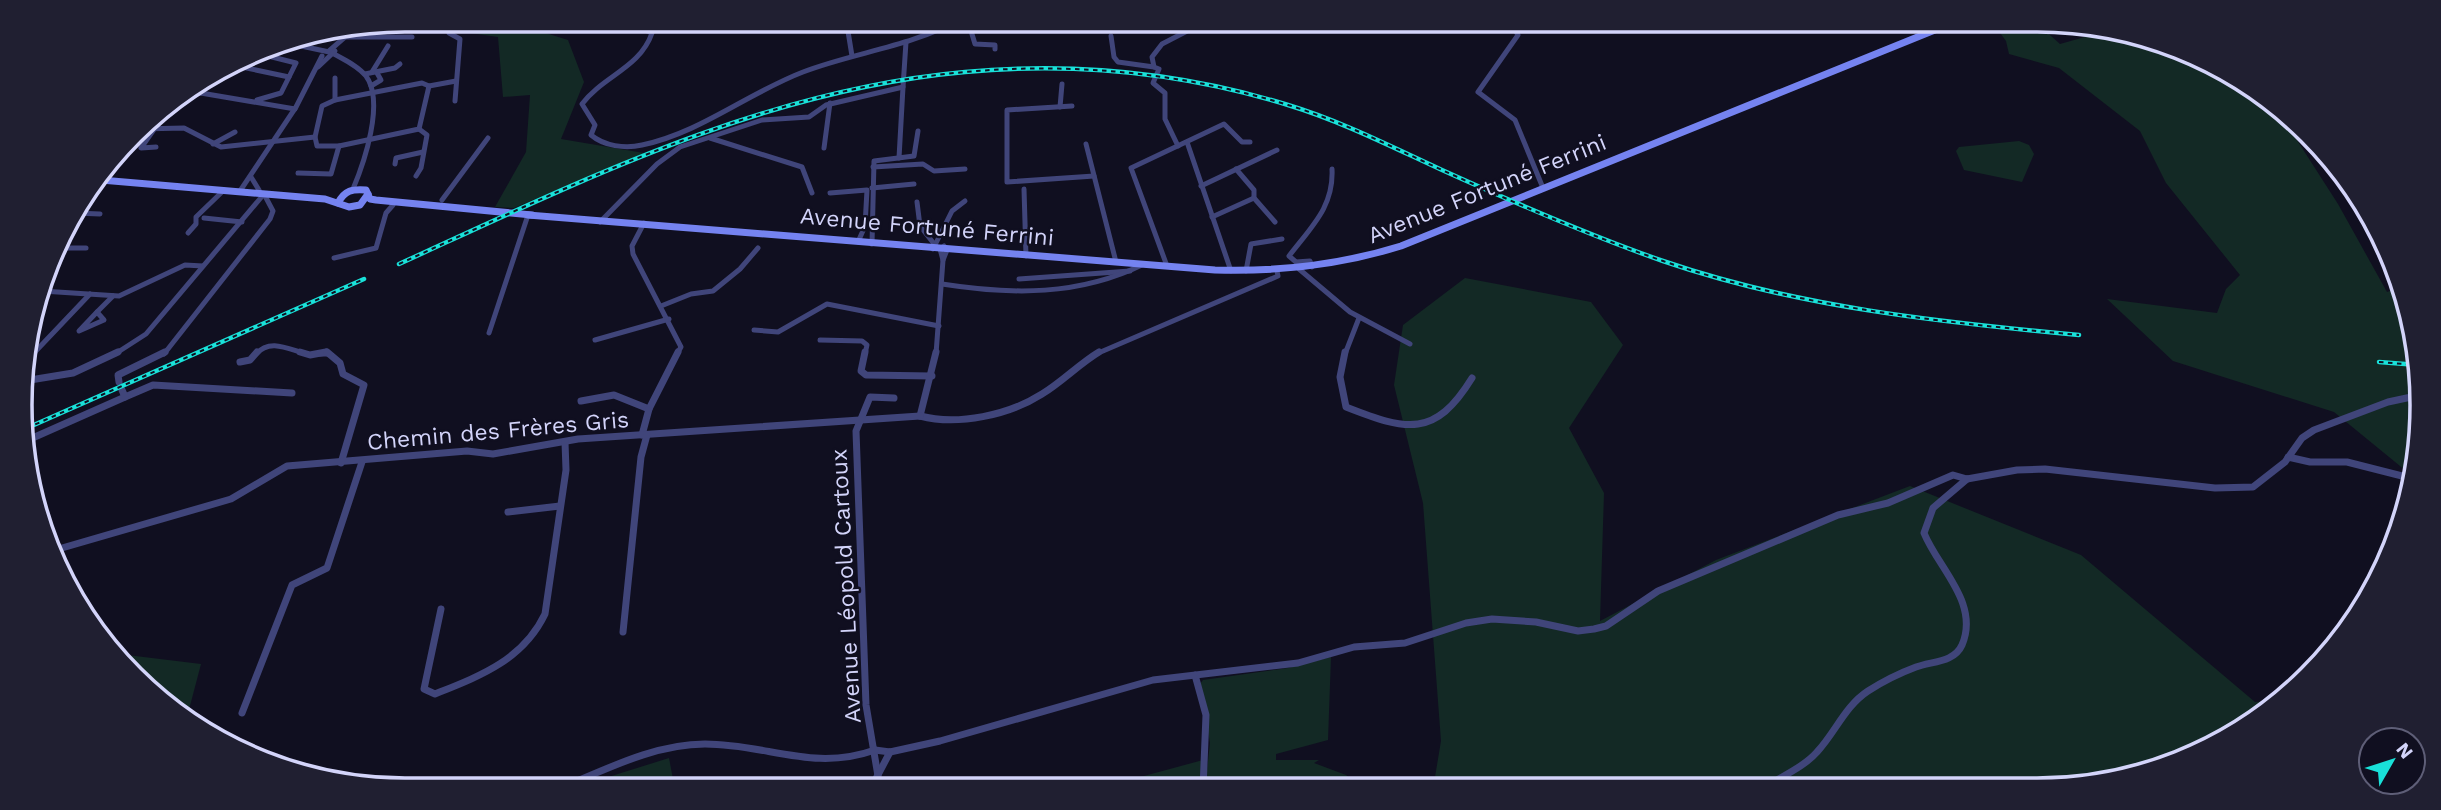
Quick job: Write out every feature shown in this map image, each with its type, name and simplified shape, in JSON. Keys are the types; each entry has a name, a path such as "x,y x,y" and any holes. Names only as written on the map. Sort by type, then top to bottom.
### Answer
{"main road":[{"name":"Avenue Fortuné Ferrini","path":"1881,51 1923,32"},
{"name":"Avenue Fortuné Ferrini","path":"262,192 324,195 350,190 367,192 376,201 528,215 1231,271 1299,269 1377,255 1929,32"},
{"path":"107,180 262,192"},
{"path":"338,203 350,190"},
{"name":"Avenue Fortuné Ferrini","path":"262,192 338,203 345,208 359,205 393,205 487,211"},
{"path":"359,205 367,192"}],"street":[{"path":"449,32 460,39 455,101"},
{"path":"650,32 652,33 645,51 622,72 593,88 582,104 583,110 595,125 591,135 608,143 639,146 673,135 803,72 938,32"},
{"path":"848,32 852,57"},
{"path":"972,32 975,44 995,48"},
{"path":"1178,146 1166,125 1167,94 1153,83 1156,69 1154,52 1162,44 1185,32"},
{"path":"1516,32 1517,41 1504,53 1478,92 1515,120 1543,188"},
{"path":"1111,36 1114,57 1118,62 1156,69"},
{"path":"240,191 295,109 325,56 346,37 412,37"},
{"path":"899,158 906,42"},
{"path":"334,54 336,46"},
{"path":"374,72 388,46"},
{"path":"299,47 342,60"},
{"path":"325,56 334,54 365,74 372,89 368,139 361,175 350,190"},
{"path":"255,101 281,93 296,63 271,57"},
{"path":"365,74 400,64"},
{"path":"245,68 289,77"},
{"path":"372,89 381,80 374,72"},
{"path":"335,78 335,100"},
{"path":"419,129 321,148 315,137 322,106 335,100 372,89 422,83 429,86 457,81"},
{"path":"601,220 657,164 680,147 762,120 788,116 809,117 830,103 903,82"},
{"path":"1060,107 1062,85"},
{"path":"419,129 425,93 429,86"},
{"path":"201,93 204,90"},
{"path":"201,93 295,109"},
{"path":"824,148 830,103"},
{"path":"1072,106 1007,110 1007,182 1094,176"},
{"path":"1167,266 1131,168 1224,124 1242,142 1250,142"},
{"path":"156,147 141,148 155,128 184,128 213,144 230,147 315,137"},
{"path":"416,176 421,168 426,135 419,129"},
{"path":"872,242 874,161 914,156 918,131"},
{"path":"213,144 236,132"},
{"path":"673,135 680,147"},
{"path":"442,200 488,138"},
{"path":"709,138 802,167 812,193"},
{"path":"1187,142 1231,271"},
{"path":"1086,144 1116,262"},
{"path":"298,173 331,174 339,146"},
{"path":"1201,186 1276,150"},
{"path":"395,164 396,158 423,152"},
{"path":"873,167 923,164 934,171 965,169"},
{"path":"1236,169 1254,191 1254,198 1275,222"},
{"path":"1312,267 1310,261 1296,261 1289,256 1324,209 1333,190 1332,169"},
{"path":"361,175 367,192"},
{"path":"119,382 118,375 164,354 270,219 273,211 251,177"},
{"path":"872,188 914,184"},
{"path":"1024,189 1026,255"},
{"path":"188,233 197,225 196,217 224,190"},
{"path":"830,193 867,190 865,226 858,241"},
{"path":"32,379 58,376 124,350 146,334 242,222 262,192"},
{"path":"1212,217 1254,198"},
{"path":"920,416 932,376 939,326 943,260 940,248 952,211 965,201"},
{"path":"917,202 918,226 923,236 940,248"},
{"path":"334,258 376,248 386,213 393,205"},
{"path":"85,213 100,214"},
{"path":"489,333 523,223 528,215"},
{"path":"204,218 242,222"},
{"path":"623,632 641,457 649,409 681,346 633,254 632,246 644,223"},
{"path":"1246,271 1251,244 1282,239"},
{"path":"66,248 86,248"},
{"path":"661,306 691,294 713,291 740,269 758,248"},
{"path":"942,284 981,291 1020,293 1108,281 1144,264"},
{"path":"96,311 113,296 185,265 203,266"},
{"path":"1299,269 1315,285 1359,318 1386,335 1410,344"},
{"path":"1019,279 1132,271"},
{"name":"Chemin des Frères Gris","path":"60,548 231,499 287,466 362,462 467,451 493,454 565,442 920,416 962,420 1041,395 1083,361 1103,350 1278,276 1277,271"},
{"path":"49,291 113,296"},
{"path":"36,351 90,294"},
{"path":"754,330 779,332 827,304 939,326"},
{"path":"1359,318 1358,330 1341,364 1339,384 1346,407 1363,414 1426,423 1440,418 1455,403 1472,378"},
{"path":"595,340 669,319"},
{"path":"820,341 862,341 867,345 861,371 866,375 932,376"},
{"path":"240,362 250,360 262,347 273,344 310,355 327,352 340,363 343,374 364,385 341,463"},
{"path":"33,438 124,393 153,385 292,393"},
{"path":"581,401 614,396 649,409"},
{"path":"862,422 870,397 894,398"},
{"path":"588,778 667,749 701,744 735,745 785,758 817,762 856,759 875,750 890,752 1084,701 1114,689 1195,675 1298,663 1354,647 1405,643 1466,623 1492,619 1536,622 1578,631 1594,629 1606,626 1658,591 1838,515 1888,503 1953,475 1967,479 2017,470 2045,469 2237,489 2253,487 2288,457 2302,438 2314,430 2388,402 2410,398"},
{"name":"Avenue Léopold Cartoux","path":"862,422 856,431 866,705 878,776"},
{"path":"442,609 424,689 435,694 512,657 540,627 545,614 566,470 565,442"},
{"path":"2288,457 2309,465 2343,461 2385,475 2402,477"},
{"path":"242,713 292,585 327,568 362,462"},
{"path":"1779,778 1816,754 1844,714 1866,692 1917,666 1944,660 1955,654 1962,645 1966,624 1962,597 1931,550 1924,533 1933,508 1967,479"},
{"path":"508,512 560,506"},
{"path":"1195,675 1206,715 1203,778"},
{"path":"878,776 890,752"}],"green space":[{"path":"542,32 568,40 584,82 561,139 644,153 514,208 495,207 526,152 530,95 503,97 498,37 470,33"},
{"path":"1999,32 2047,32 2060,44 2089,36 2156,51 2201,70 2244,94 2294,135 2338,204 2387,292 2392,290 2402,332 2409,381 2409,429 2404,469 2334,412 2173,361 2107,299 2217,313 2226,289 2240,275 2166,183 2140,131 2059,68 2009,54 2006,41"},
{"path":"2019,141 2029,145 2034,154 2022,182 1964,170 1956,151 1959,147"},
{"path":"1465,278 1591,302 1623,345 1569,428 1604,493 1600,621 1716,560 1910,486 2081,555 2255,702 2262,701 2244,716 2201,740 2156,759 2109,771 2060,778 1435,778 1441,741 1423,503 1394,385 1403,325"},
{"path":"128,655 201,664 189,710 159,686"},
{"path":"1331,657 1328,740 1276,754 1276,760 1319,760 1314,763 1349,778 1206,778 1210,743 1200,684 1203,680 1288,668"},
{"path":"669,758 673,778 605,778"},
{"path":"1203,760 1201,778 1137,778"}],"railway":[{"path":"399,264 605,172 745,119 817,98 890,82 965,72 1046,68 1169,78 1249,94 1308,111 1579,229 1714,277 1868,310 2079,335"},
{"path":"32,426 364,279"},
{"path":"2379,362 2407,364"}]}
